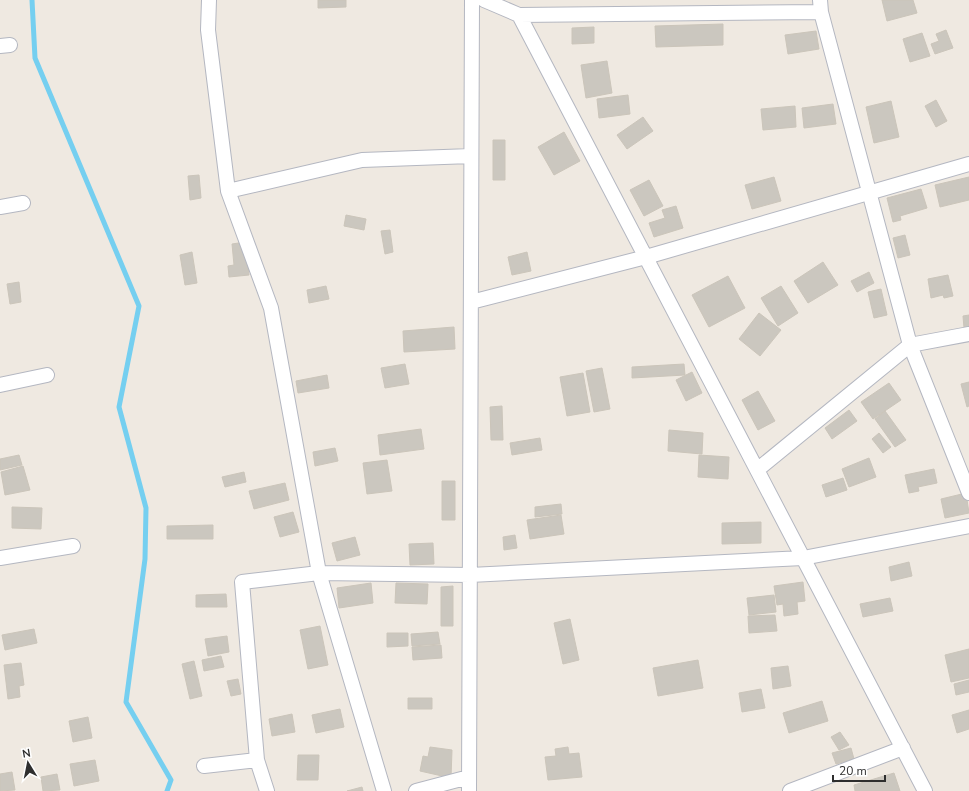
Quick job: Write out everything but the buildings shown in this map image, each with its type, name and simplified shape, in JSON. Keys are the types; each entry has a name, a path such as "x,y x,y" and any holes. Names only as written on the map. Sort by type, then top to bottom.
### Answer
{"street":[{"path":"209,0 208,30 228,191 271,308 319,573 384,791"},
{"path":"469,791 472,0"},
{"path":"484,0 519,15 821,6 910,345 969,493"},
{"path":"519,15 925,791"},
{"path":"228,191 362,160 472,156"},
{"path":"471,302 646,256 969,164"},
{"path":"0,207 23,203"},
{"path":"758,470 910,345 969,334"},
{"path":"0,385 47,375"},
{"path":"267,791 257,760 242,582 319,573 470,575 804,558 969,526"},
{"path":"0,558 73,546"},
{"path":"790,791 903,748"},
{"path":"204,766 257,760"},
{"path":"416,791 469,777"}],"waterway":[{"path":"32,0 35,58 139,306 119,407 146,508 145,559 126,702 171,780 167,791"}]}
